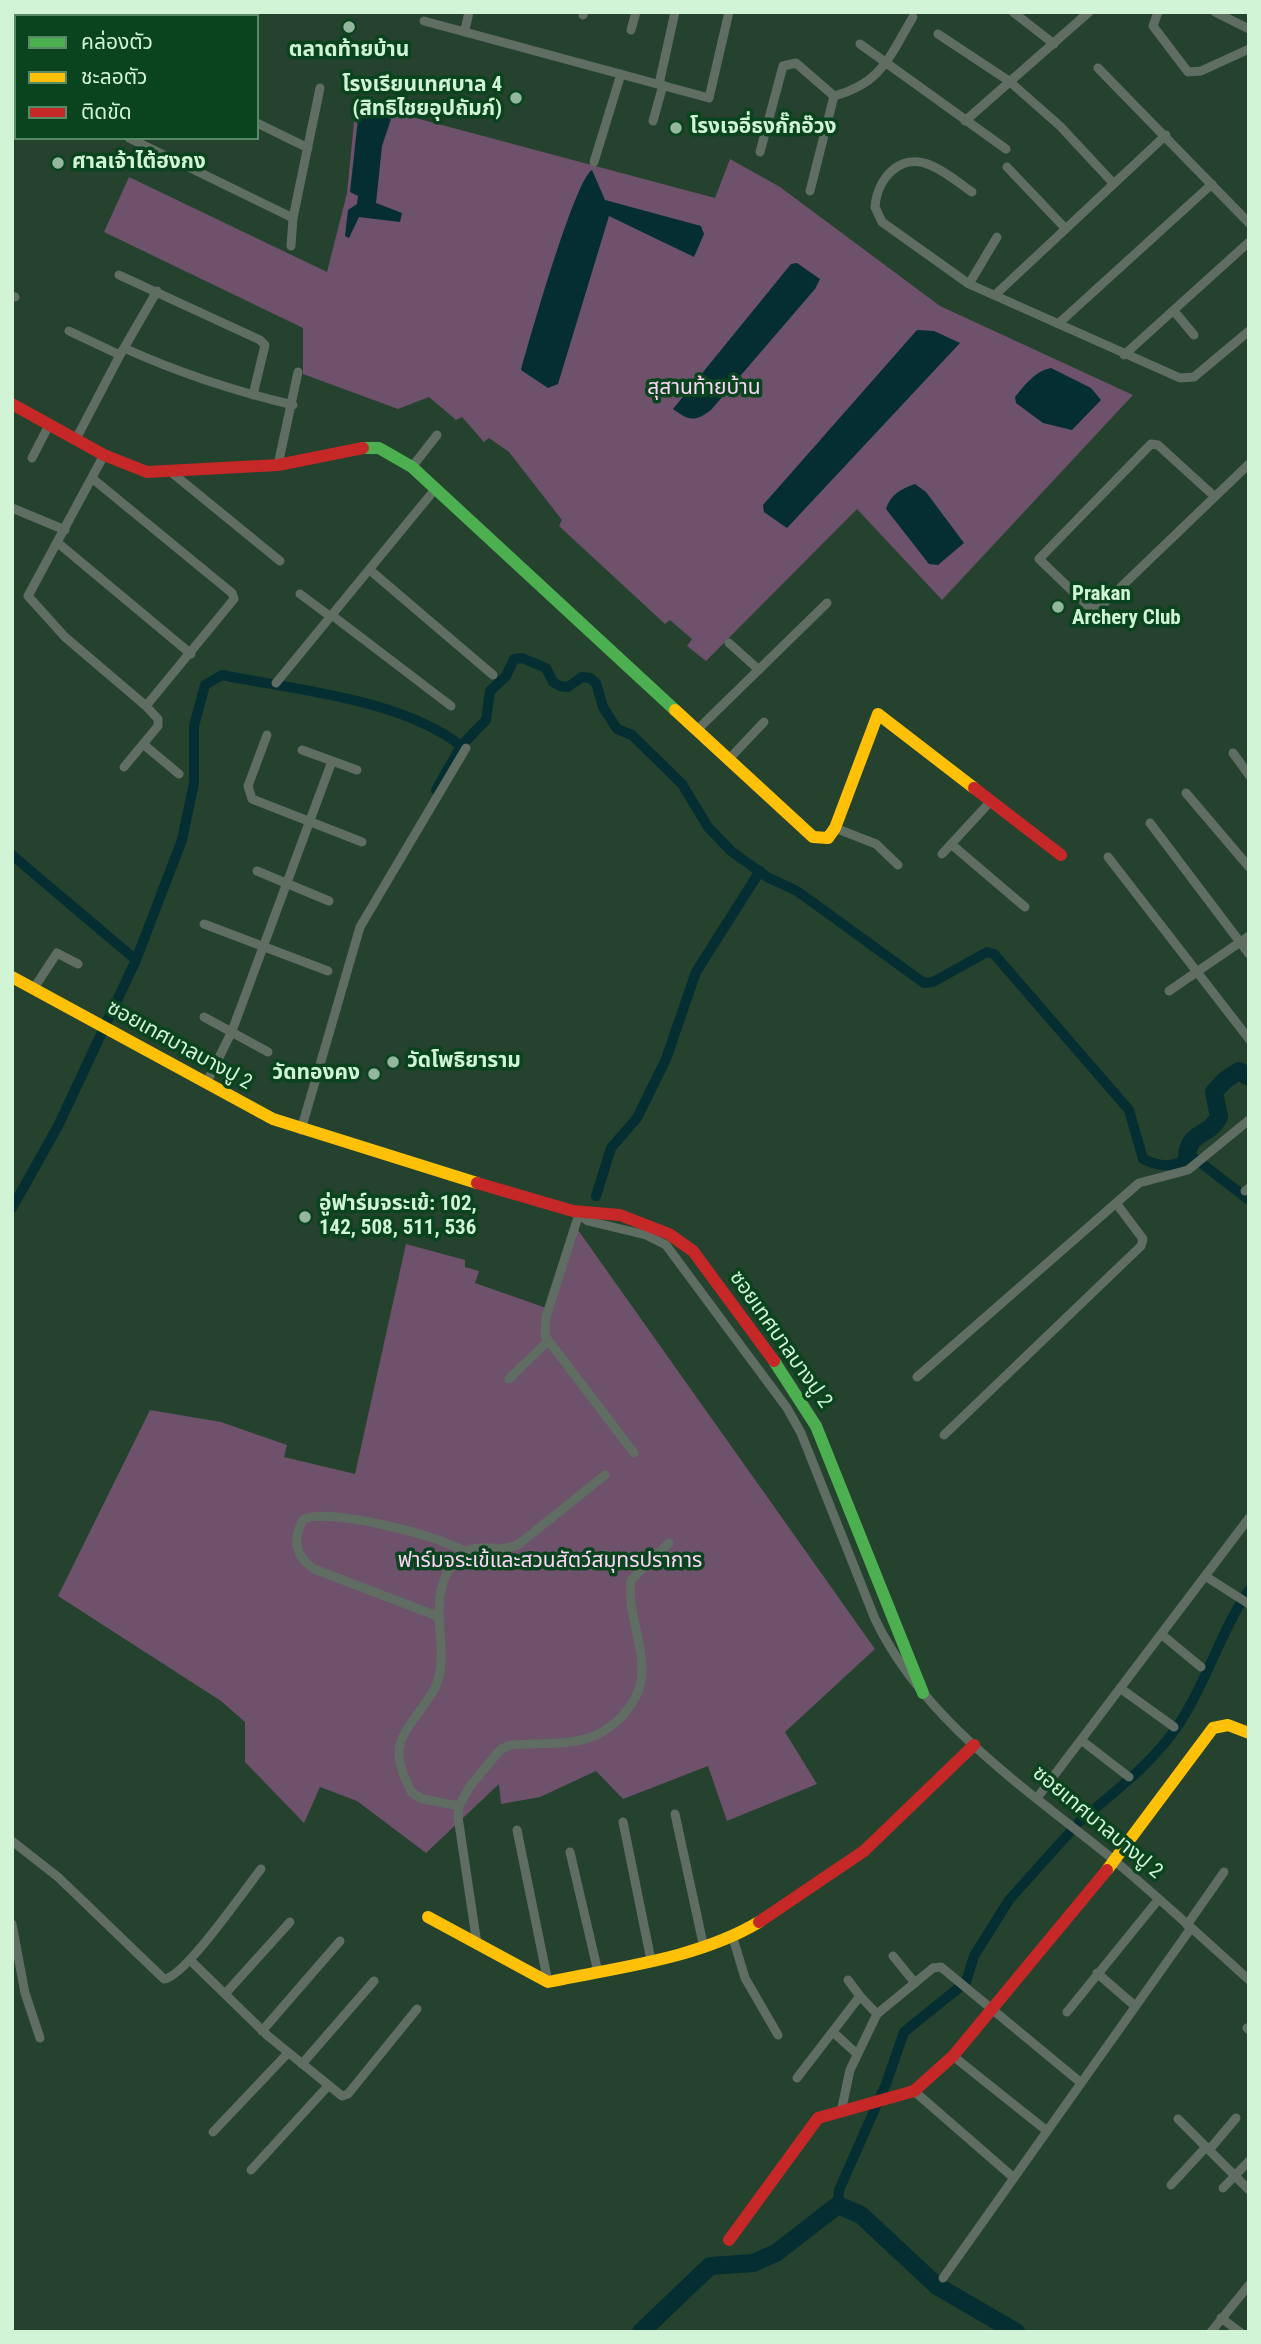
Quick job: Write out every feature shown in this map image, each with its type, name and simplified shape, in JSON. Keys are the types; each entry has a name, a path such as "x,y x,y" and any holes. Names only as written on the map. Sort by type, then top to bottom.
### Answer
{"street":[{"path":"465,30 469,12"},
{"path":"631,30 636,12"},
{"path":"653,121 675,12"},
{"path":"424,21 709,98 729,12"},
{"path":"1013,12 1054,44"},
{"path":"965,121 1089,12"},
{"path":"1158,12 1153,21 1154,30 1188,72 1201,71 1249,49"},
{"path":"1215,12 1249,29"},
{"path":"834,96 870,82 886,63 912,17"},
{"path":"938,34 1009,81 1060,126 1114,183"},
{"path":"860,44 1006,149"},
{"path":"760,152 783,66 796,63 834,96"},
{"path":"1098,68 1249,223"},
{"path":"594,162 621,74"},
{"path":"291,246 293,218 320,88"},
{"path":"810,191 834,96"},
{"path":"259,123 308,148"},
{"path":"995,295 1166,135"},
{"path":"133,140 293,218"},
{"path":"972,192 932,165 919,163 891,169 876,201 882,222 968,284 1124,355 1188,379 1249,331"},
{"path":"1007,167 1065,228"},
{"path":"1058,324 1212,184"},
{"path":"968,284 997,237"},
{"path":"1124,355 1249,242"},
{"path":"118,275 265,345 253,395"},
{"path":"76,439 156,291"},
{"path":"1174,311 1194,335"},
{"path":"69,331 168,368 293,405"},
{"path":"278,465 299,372"},
{"path":"12,404 104,455 147,471 278,465 370,446 412,467 436,488 813,837 828,838 835,828 878,713 1061,855"},
{"path":"32,458 49,425"},
{"path":"412,467 437,435"},
{"path":"1214,496 1158,445 1151,444 1039,559 1090,608 1098,609 1248,466"},
{"path":"104,455 28,596 65,637 146,706 159,723 124,767"},
{"path":"171,471 280,561"},
{"path":"93,479 232,593 234,603 146,706"},
{"path":"276,683 371,571 436,488"},
{"path":"12,508 65,530"},
{"path":"58,543 191,654"},
{"path":"371,571 493,675"},
{"path":"300,594 451,706"},
{"path":"697,730 827,603"},
{"path":"729,643 759,670"},
{"path":"729,759 764,722"},
{"path":"267,735 248,792 252,799 362,842"},
{"path":"143,744 179,774"},
{"path":"301,1130 360,927 466,748"},
{"path":"302,750 357,769"},
{"path":"1233,753 1249,775"},
{"path":"207,1082 232,1031 332,761"},
{"path":"1185,793 1249,867"},
{"path":"942,853 990,802"},
{"path":"1150,823 1245,938 1249,954"},
{"path":"835,828 876,844 898,865"},
{"path":"951,844 1025,907"},
{"path":"1108,857 1249,1039"},
{"path":"257,871 330,901"},
{"path":"204,924 328,971"},
{"path":"1168,991 1245,938"},
{"path":"34,988 57,953 78,964"},
{"name":"ซอยเทศบาลบางปู 2","path":"12,977 255,1110 301,1130 575,1214 610,1214 656,1227 678,1237 693,1251 769,1354 817,1426 923,1693 974,1745 1114,1861 1249,1980"},
{"path":"204,1017 268,1052"},
{"path":"917,1377 1144,1180 1188,1170 1249,1120"},
{"path":"944,1434 1141,1246 1143,1239 1116,1203"},
{"path":"575,1214 546,1317 547,1342 634,1453"},
{"path":"509,1379 547,1342"},
{"path":"459,1806 422,1799 412,1793 399,1752 404,1736 439,1677 438,1616 449,1571 465,1552 477,1547 514,1547 606,1475"},
{"path":"438,1616 314,1569 299,1554 296,1531 303,1520 321,1514 427,1534 465,1552"},
{"path":"1037,1798 1249,1518"},
{"path":"477,1944 458,1817 459,1806 470,1786 501,1749 511,1745 581,1740 600,1733 628,1710 641,1682 642,1666 631,1580 669,1543"},
{"path":"1205,1576 1249,1604"},
{"path":"1161,1634 1201,1667"},
{"path":"1120,1689 1174,1727"},
{"path":"729,2240 818,2118 914,2091 953,2056 989,2009 1114,1861 1213,1728 1228,1725 1249,1733"},
{"path":"1081,1740 1129,1777"},
{"path":"428,1917 548,1982 704,1948 733,1938 775,1913 864,1851 974,1745"},
{"path":"676,1814 704,1948"},
{"path":"622,1822 651,1960"},
{"path":"517,1830 548,1982"},
{"path":"12,1842 58,1877 159,1978 170,1979 190,1960 261,1869"},
{"path":"570,1852 598,1972"},
{"path":"943,2278 1135,2006 1224,1872"},
{"path":"1067,2012 1158,1900"},
{"path":"225,1994 290,1922"},
{"path":"12,1924 25,1993 40,2038"},
{"path":"733,1938 745,1978 778,2035"},
{"path":"262,2031 340,1941"},
{"path":"893,1956 915,1983"},
{"path":"190,1960 262,2031 342,2096 348,2094 417,2009"},
{"path":"841,2112 850,2070 877,2014 933,1968 941,1967 1080,2082"},
{"path":"1097,1973 1135,2006"},
{"path":"848,1980 877,2014"},
{"path":"302,2064 374,1981"},
{"path":"797,2078 860,1996"},
{"path":"833,2032 857,2054"},
{"path":"213,2132 288,2053"},
{"path":"953,2056 1047,2131"},
{"path":"251,2170 328,2086"},
{"path":"914,2091 1014,2178"},
{"path":"1171,2185 1236,2118"},
{"path":"1178,2119 1249,2190"},
{"path":"1223,2188 1249,2161"},
{"path":"1211,2332 1245,2295 1249,2285"},
{"path":"1222,2318 1238,2331"}],"green space":[{"name":"สุสานท้ายบ้าน","path":"356,102 715,198 730,159 780,187 940,306 1133,395 942,600 857,509 706,661 687,646 692,639 670,620 665,624 559,526 562,520 509,452 489,438 484,442 462,417 456,420 429,397 398,409 303,374 303,328 104,232 129,177 327,272 347,193"},
{"name":"ฟาร์มจระเข้และสวนสัตว์สมุทรปราการ","path":"578,1230 875,1649 785,1732 817,1784 727,1821 708,1766 623,1799 596,1771 540,1797 501,1804 499,1784 426,1853 357,1801 320,1787 304,1823 245,1762 245,1722 221,1701 58,1596 150,1410 221,1422 287,1445 284,1457 355,1474 406,1244 465,1260 465,1267 479,1271 475,1283 552,1310"}],"water":[{"path":"359,110 391,119 382,146 376,203 402,213 400,222 359,217 349,238 345,236 348,210 357,204 358,196 350,192"},
{"path":"592,170 605,200 701,226 704,234 694,257 609,216 558,384 548,388 521,370 564,230 584,180"},
{"path":"797,263 820,279 815,289 711,410 692,419 673,409 791,264"},
{"path":"917,330 934,331 960,343 787,528 764,512 763,505"},
{"path":"1051,368 1091,388 1101,400 1072,430 1043,423 1016,403 1015,397 1031,379"},
{"path":"915,484 926,492 964,543 938,565 929,564 886,509 897,493"}],"waterway":[{"path":"436,790 461,746 486,720 490,691 506,676 514,659 522,658 546,668 553,682 560,686 568,687 582,677 590,678 596,683 603,707 617,729 632,735 682,784 708,827 731,851 767,877 797,891 924,983 933,982 987,952 994,954 1129,1110 1143,1159 1166,1165 1183,1161 1187,1157 1196,1159 1249,1200"},
{"path":"12,1208 58,1126 136,960 182,840 194,783 194,726 205,685 222,675 347,698 409,717 437,730 461,746"},
{"path":"12,855 136,960"},
{"path":"596,1196 611,1148 637,1118 666,1059 696,972 760,871"},
{"path":"1187,1157 1191,1142 1215,1124 1219,1117 1214,1092 1225,1080 1239,1071 1249,1077"},
{"path":"1079,1822 1132,1776 1169,1738 1189,1708 1249,1590"},
{"path":"838,2205 839,2190 886,2084 904,2032 966,1982 974,1956 1009,1900 1071,1831"},
{"path":"641,2332 710,2266 753,2263 776,2253 838,2205 861,2215 937,2286 1016,2332"}],"traffic: fast":[{"path":"363,448 379,448 412,467 675,710"},
{"path":"774,1361 816,1426 923,1693"}],"traffic: slow":[{"path":"675,710 813,837 828,838 835,828 878,714 974,788"},
{"path":"12,977 273,1119 477,1183"},
{"path":"1107,1870 1213,1728 1228,1725 1249,1733"},
{"path":"428,1917 548,1982 683,1953 735,1935 759,1922"}],"traffic: jam":[{"path":"12,404 104,455 147,472 278,465 363,448"},
{"path":"974,788 1061,855"},
{"path":"477,1183 573,1211 620,1215 669,1234 693,1251 774,1361"},
{"path":"759,1922 864,1851 974,1745"},
{"path":"729,2240 818,2118 914,2091 953,2056 1107,1870"}],"place":[{"name":"ตลาดท้ายบ้าน","path":"349,27"},
{"name":"โรงเรียนเทศบาล 4 (สิทธิไชยอุปถัมภ์)","path":"516,98"},
{"name":"โรงเจอี่ธงกั๊กอ๊วง","path":"676,128"},
{"name":"ศาลเจ้าไต้ฮงกง","path":"58,163"},
{"name":"Prakan Archery Club","path":"1058,607"},
{"name":"วัดโพธิยาราม","path":"393,1062"},
{"name":"วัดทองคง","path":"374,1074"},
{"name":"อู่ฟาร์มจระเข้: 102, 142, 508, 511, 536","path":"305,1217"}]}
